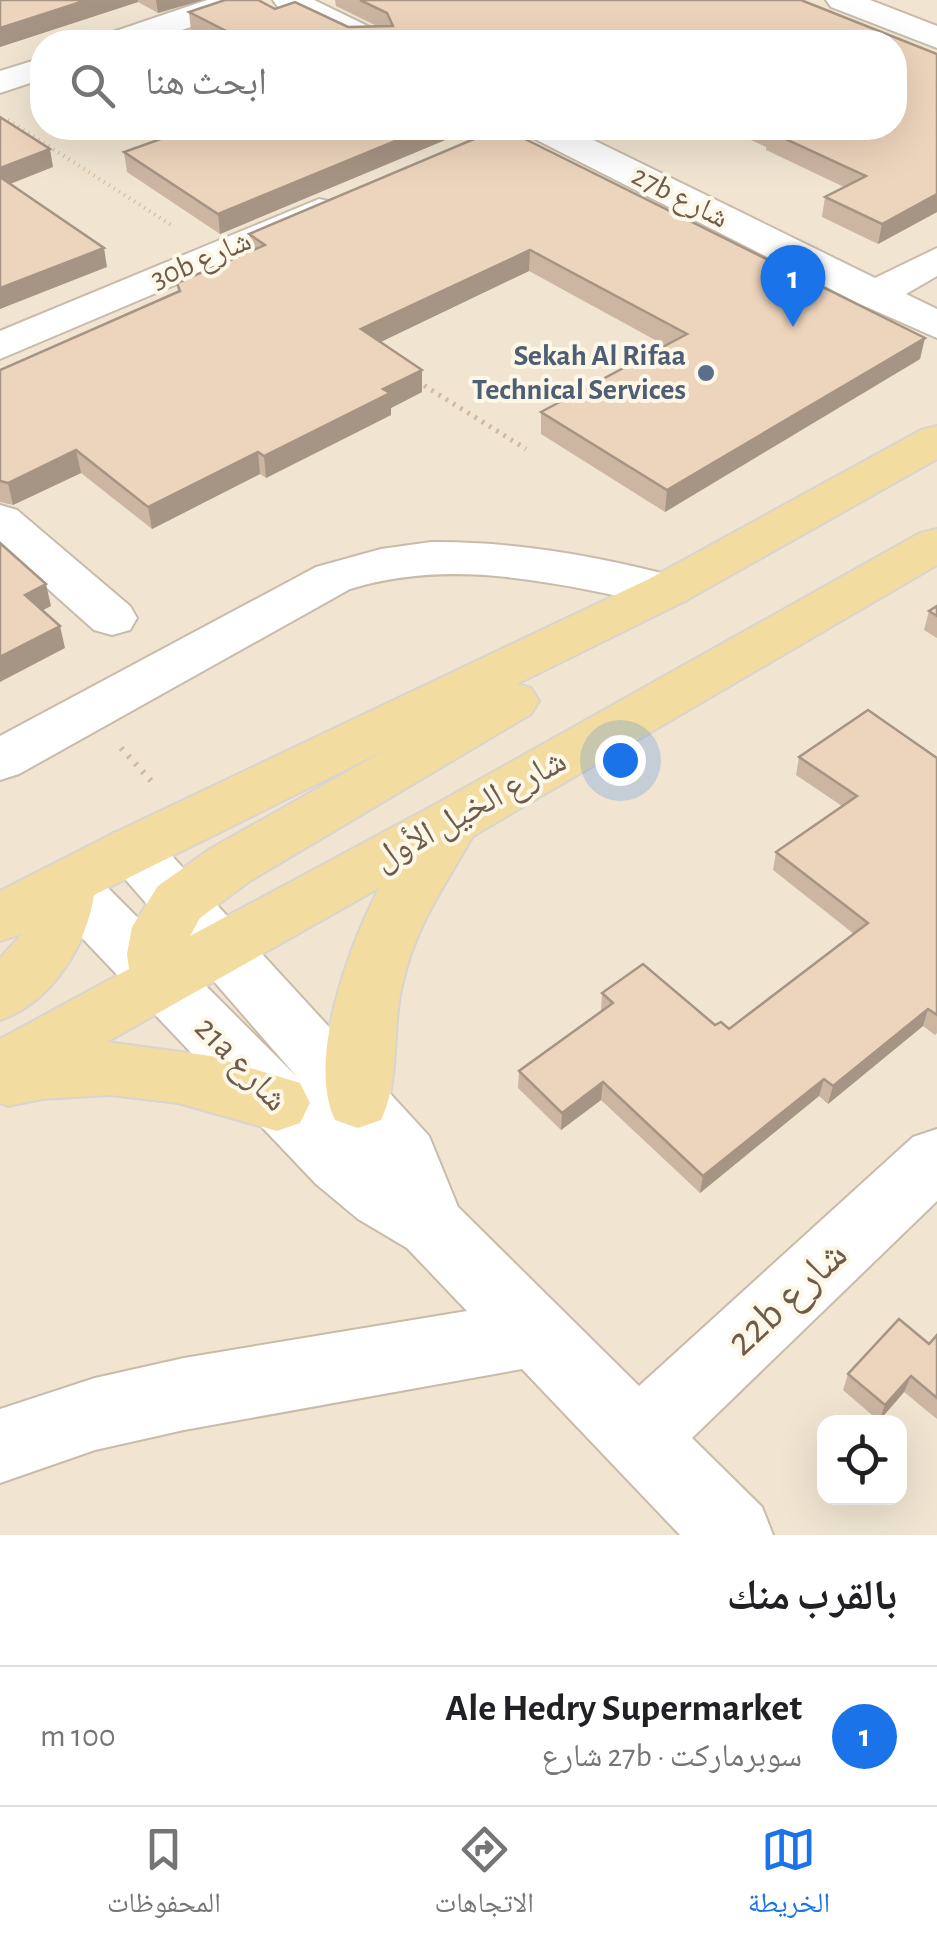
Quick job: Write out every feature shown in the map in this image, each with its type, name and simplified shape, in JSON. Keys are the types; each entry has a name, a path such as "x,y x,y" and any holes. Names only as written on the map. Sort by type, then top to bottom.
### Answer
{"main road":[{"path":"0,918 132,849 667,590 937,440"},
{"name":"شارع الخيل الأول","path":"0,1070 456,819 937,544"},
{"path":"162,982 157,954 162,927 179,902 230,865 529,692 552,670 556,644"},
{"path":"358,1100 358,1044 366,992 374,969 401,898 456,819"},
{"path":"0,996 50,945 62,916 67,884"},
{"path":"0,1081 28,1074 94,1068 158,1071 219,1082 277,1103"}],"street":[{"path":"151,30 238,0"},
{"path":"289,0 350,30"},
{"path":"842,0 937,38"},
{"path":"0,83 30,72"},
{"name":"27b شارع","path":"566,140 933,326"},
{"name":"30b شارع","path":"0,346 355,194"},
{"path":"874,296 937,260"},
{"path":"0,520 112,618"},
{"path":"0,760 333,578 380,564 430,557 480,558 667,590"},
{"name":"21a شارع","path":"132,849 358,1100 405,1158 431,1226"},
{"name":"21a شارع","path":"67,884 277,1103 360,1182 431,1226 734,1535"},
{"name":"22b شارع","path":"638,1438 937,1158"},
{"path":"0,1446 94,1414 184,1394 535,1333"}],"shaded area":[{"path":"0,0 937,0 937,1535 0,1535"}],"building":[{"path":"0,0 87,0 0,28"},
{"path":"225,0 258,0 275,9 295,2 348,27 393,26 387,13 360,0 801,0 877,30 224,30 189,12"},
{"path":"907,42 937,54 937,194 882,224 825,197 866,176 788,140 907,140"},
{"path":"0,117 30,136 30,140 50,149 0,168"},
{"path":"158,140 398,140 218,214 124,152"},
{"path":"472,140 527,140 925,338 667,490 541,412 687,334 530,250 361,329 422,370 383,389 390,393 264,456 258,452 148,507 76,450 8,483 0,481 0,370 180,291 177,283 265,245 249,234"},
{"path":"0,177 104,248 0,288"},
{"path":"0,543 46,584 25,595 60,626 0,657"},
{"path":"868,710 937,758 937,1015 928,1009 833,1086 824,1079 703,1176 603,1082 562,1113 519,1071 613,1003 602,993 643,964 715,1025 721,1022 729,1029 868,923 776,852 857,796 799,757"},
{"path":"899,1319 929,1344 937,1335 937,1398 911,1376 885,1405 848,1374"}],"place":[{"name":"Ale Hedry Supermarket","path":"793,327"},
{"name":"Sekah Al Rifaa Technical Services","path":"706,373"}]}
